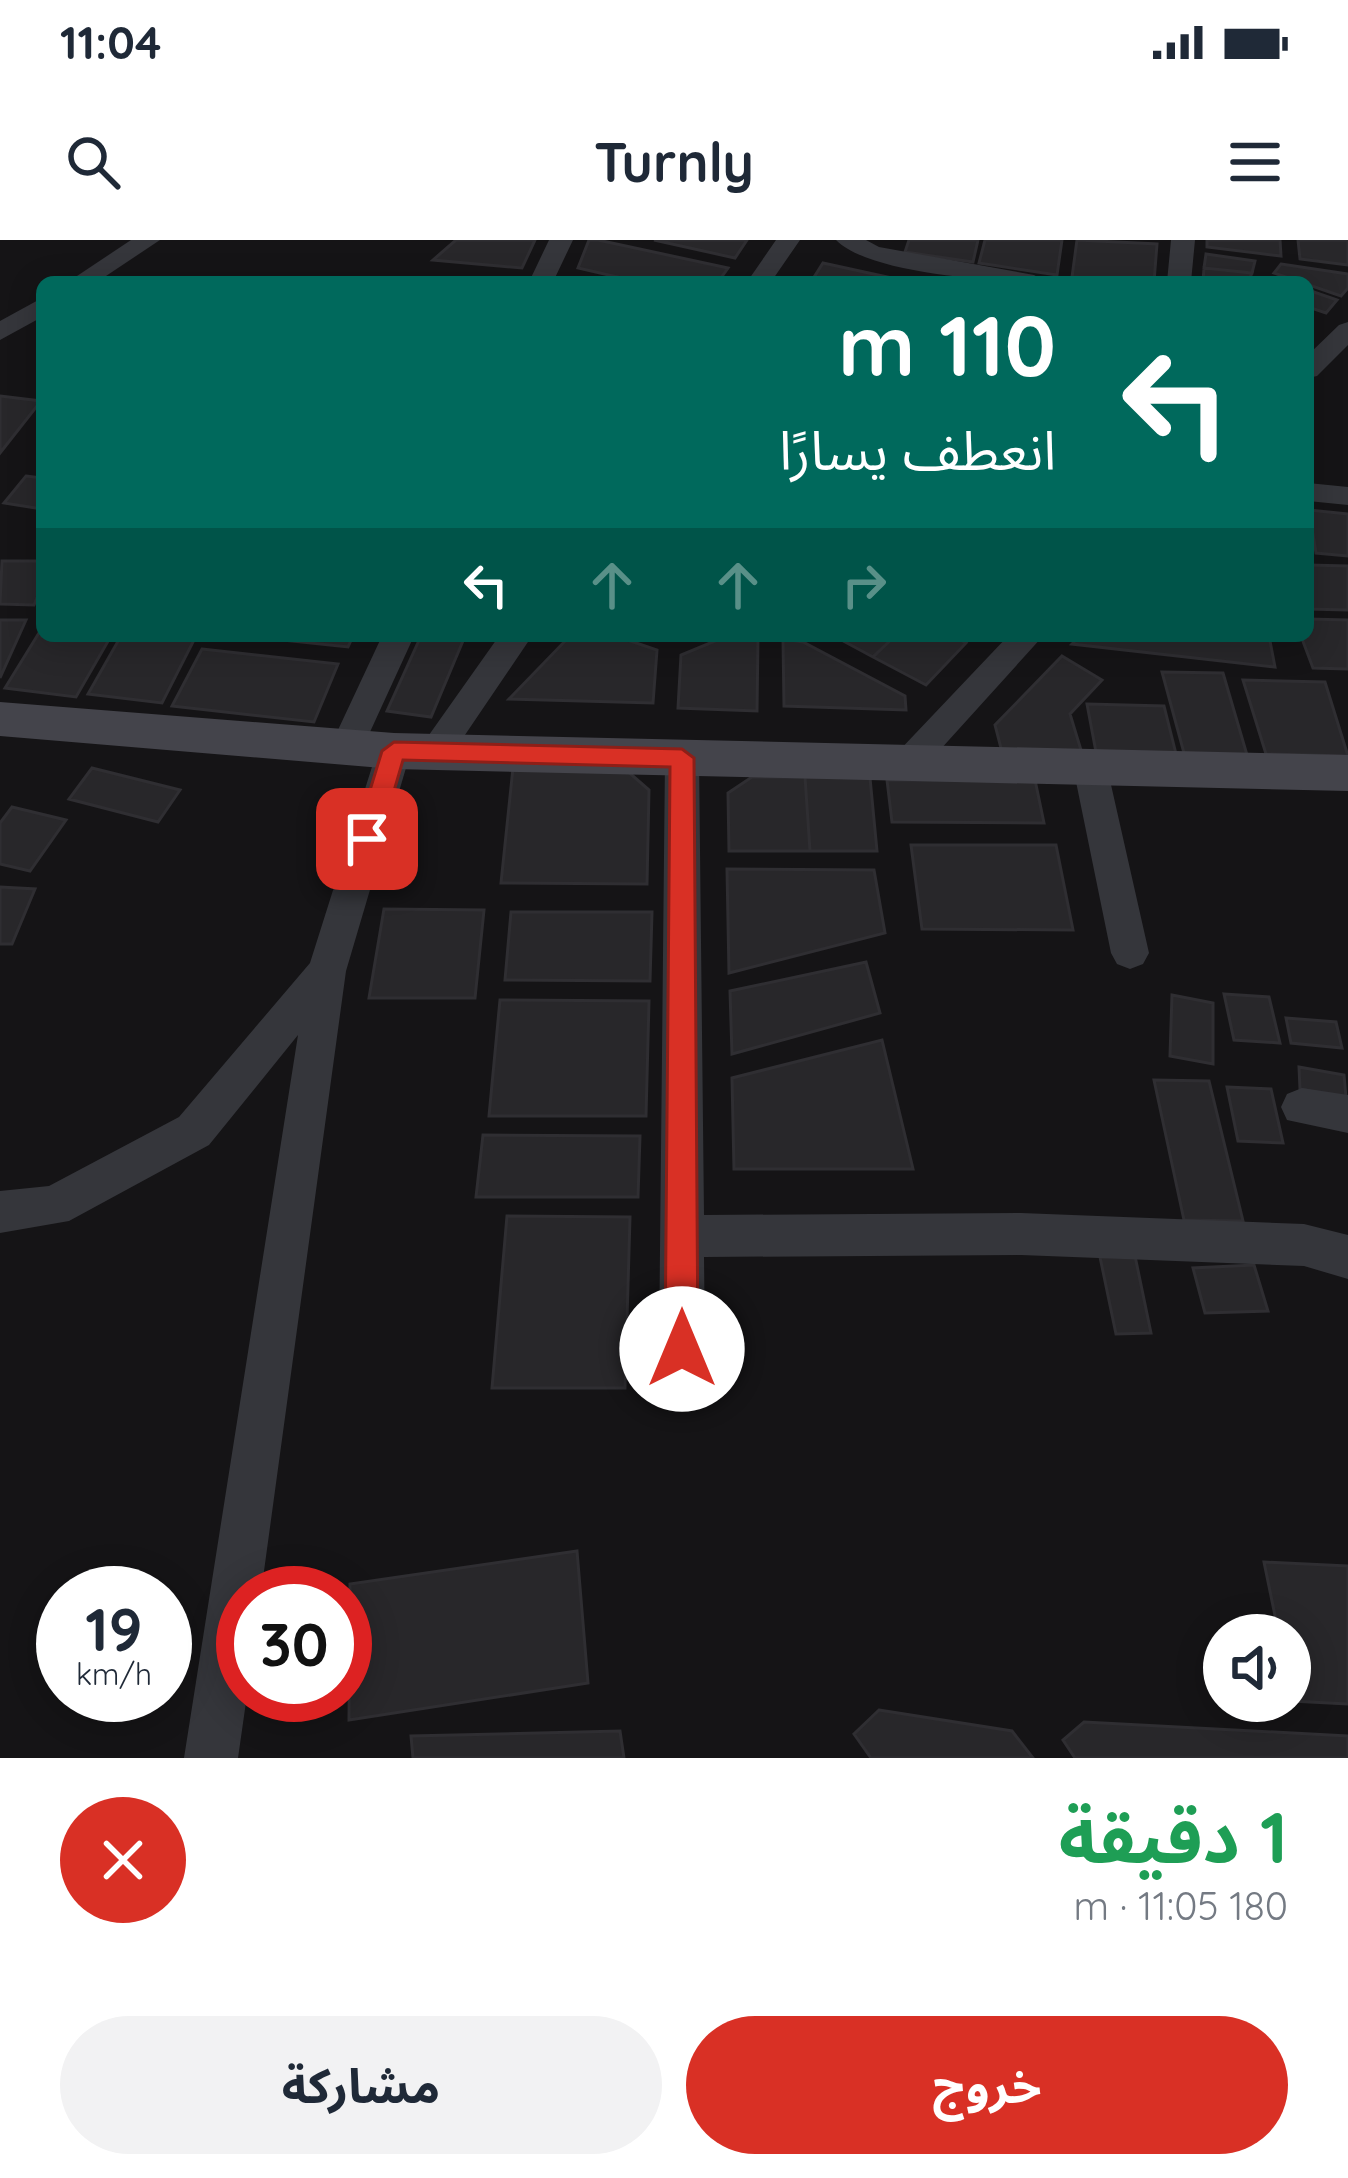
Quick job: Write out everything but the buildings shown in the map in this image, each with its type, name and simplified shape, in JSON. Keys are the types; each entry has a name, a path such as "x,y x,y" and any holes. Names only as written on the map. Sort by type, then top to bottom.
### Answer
{"street":[{"path":"90,276 148,240"},
{"path":"544,276 561,240"},
{"path":"763,276 788,240"},
{"path":"848,240 1007,276"},
{"path":"1180,276 1183,240"},
{"path":"0,332 36,310"},
{"path":"1314,359 1348,330"},
{"path":"1314,360 1348,371"},
{"path":"1314,493 1348,496"},
{"path":"346,747 395,642"},
{"path":"212,1758 327,971 415,751 511,642"},
{"path":"908,763 1021,642"},
{"path":"0,718 415,751 1348,773"},
{"path":"682,758 682,1349"},
{"path":"1090,767 1130,953"},
{"path":"0,1212 54,1206 194,1131 327,971"},
{"path":"1302,1107 1348,1114"},
{"path":"682,1236 1021,1234 1304,1245 1348,1257"}],"route":[{"path":"367,839 394,751 682,758 682,1349"}]}
